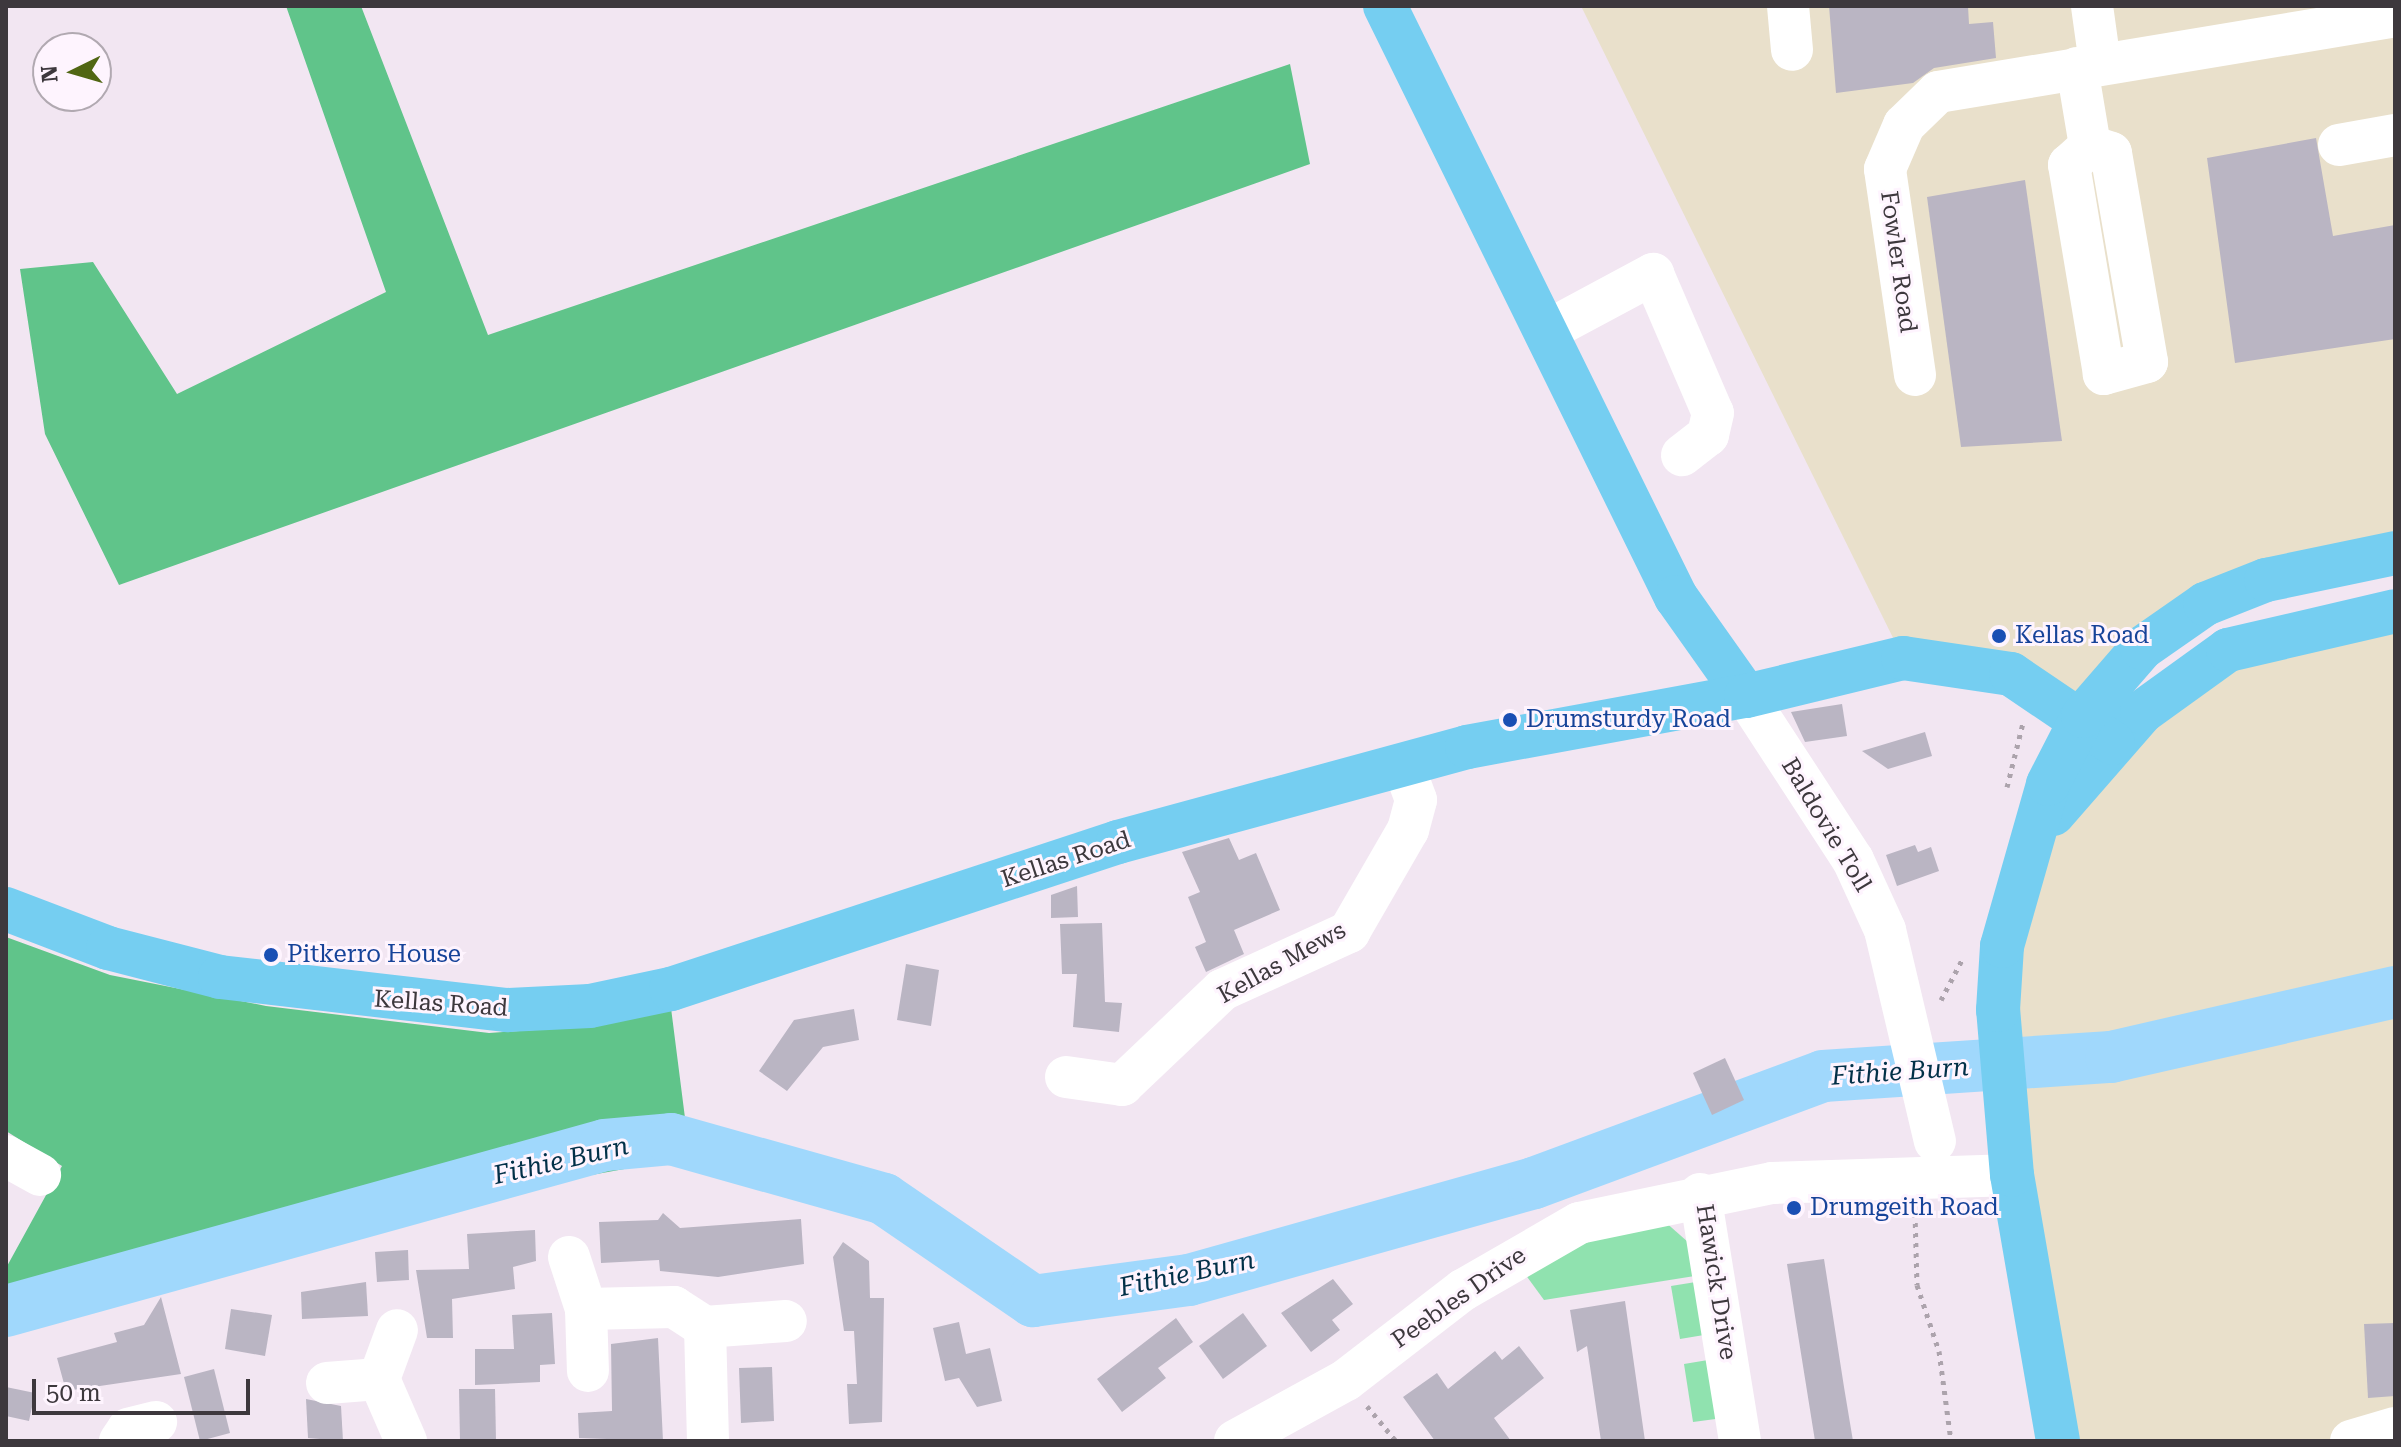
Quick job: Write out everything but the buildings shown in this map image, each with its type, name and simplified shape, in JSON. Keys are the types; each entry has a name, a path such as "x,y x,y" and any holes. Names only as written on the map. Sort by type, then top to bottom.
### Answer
{"main road":[{"path":"1385,6 1676,597 1746,696"},
{"path":"2058,1441 2012,1175 1998,1010 2002,946 2019,870 2048,784 2098,729 2142,648 2205,604 2266,580 2395,553"},
{"path":"2098,729 2228,650 2395,611"},
{"name":"Kellas Road","path":"6,909 108,948 220,977 432,1005 590,1006 671,989 1118,842 1403,764 1746,696 1903,658 2011,674 2098,729"}],"street":[{"path":"1788,6 1792,50"},
{"path":"2090,146 2092,6"},
{"name":"Fowler Road","path":"1915,375 1885,169 1904,125 1938,92 2395,16"},
{"path":"2339,145 2395,135"},
{"path":"1545,332 1653,274 1713,413 1708,435 1682,455"},
{"name":"Baldovie Toll","path":"1746,696 1853,860 1885,930 1921,1016 1933,1130"},
{"name":"Kellas Mews","path":"1066,1077 1122,1085 1222,990 1349,932 1408,830 1416,800 1403,764"},
{"name":"Hawick Drive","path":"1740,1441 1700,1194 1914,1178 2012,1175"},
{"name":"Peebles Drive","path":"1235,1441 1346,1380 1463,1290 1579,1223 1700,1194"},
{"path":"569,1257 586,1309 588,1371"},
{"path":"586,1309 674,1307 705,1327 786,1321"},
{"path":"705,1327 708,1441"},
{"path":"397,1330 379,1379 406,1441"},
{"path":"327,1383 379,1379"},
{"path":"120,1441 128,1429 156,1422"},
{"path":"2351,1441 2395,1428"}],"path":[{"path":"1914,1178 1917,1285 1939,1351 1951,1441"},
{"path":"1346,1380 1396,1441"}],"shaded area":[{"path":"1581,6 2395,6 2395,553 2266,580 2083,716 1903,658"},
{"path":"2395,611 2395,1441 2058,1441 1998,1010 2056,808 2176,684"}],"green space":[{"path":"286,6 361,6 488,335 1290,64 1310,164 119,585 45,434 20,269 93,262 177,394 386,292"},
{"path":"6,937 110,975 266,1006 489,1033 595,1026 671,1008 690,1157 465,1198 6,1328 6,1268 62,1166 6,1131"},
{"path":"1663,1220 1697,1250 1701,1275 1544,1300 1525,1274 1583,1238"},
{"path":"1702,1281 1710,1334 1680,1339 1671,1286"},
{"path":"1714,1359 1723,1418 1693,1422 1684,1364"}],"waterway":[{"name":"Fithie Burn","path":"6,1311 605,1145 671,1139 884,1199 1033,1301 1189,1280 1534,1183 1823,1076 2111,1057 2395,992"}],"place":[{"name":"Kellas Road","path":"1999,636"},
{"name":"Drumsturdy Road","path":"1510,720"},
{"name":"Pitkerro House","path":"271,955"},
{"name":"Drumgeith Road","path":"1794,1208"}]}
